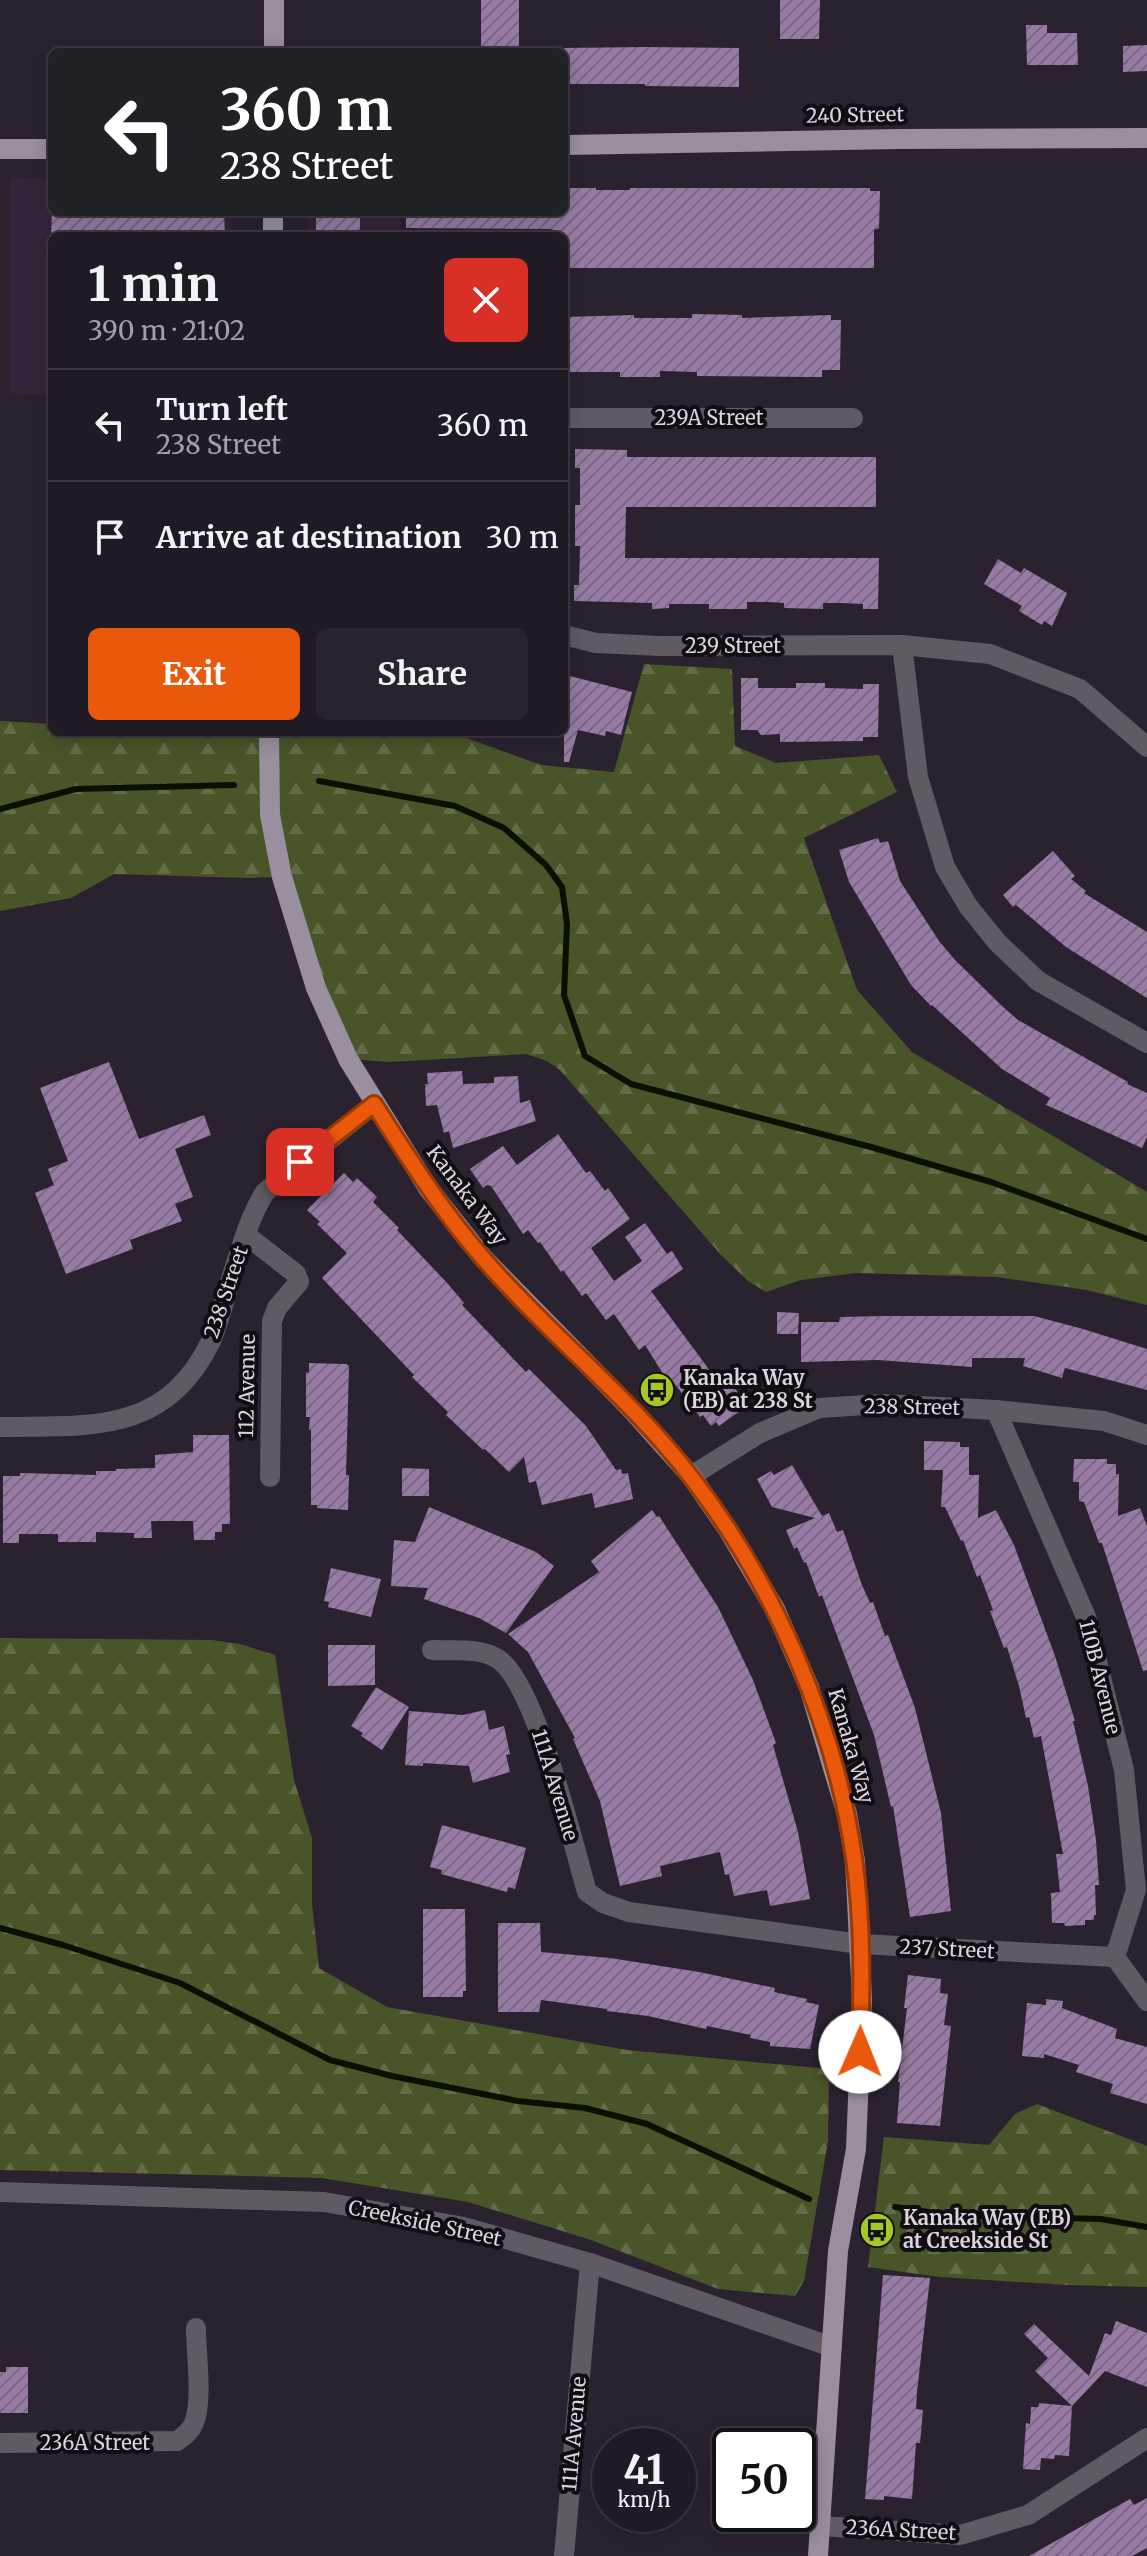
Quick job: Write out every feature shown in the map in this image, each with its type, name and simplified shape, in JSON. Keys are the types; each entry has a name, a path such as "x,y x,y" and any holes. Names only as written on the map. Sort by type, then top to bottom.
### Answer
{"main road":[{"path":"274,0 274,48"},
{"name":"240 Street","path":"568,145 913,138 1147,138"},
{"path":"0,149 48,149"},
{"name":"Kanaka Way","path":"269,736 270,815 282,877 297,934 348,1059 428,1188 483,1258 633,1411 691,1476 752,1567 775,1609 809,1687 847,1814 855,1861 862,1999 856,2149 838,2251 818,2556"}],"street":[{"name":"239A Street","path":"568,418 853,418"},
{"name":"239 Street","path":"568,636 596,643 660,646 902,645 990,654 1080,689 1147,747"},
{"path":"902,645 918,777 945,867 968,906 997,942 1038,981 1147,1043"},
{"name":"238 Street","path":"0,1427 118,1422 153,1407 166,1397 197,1365 212,1338 246,1235 265,1192 374,1104"},
{"name":"112 Avenue","path":"246,1235 296,1274 299,1282 277,1308 272,1321 270,1477"},
{"name":"238 Street","path":"691,1476 760,1433 819,1408 882,1404 996,1410 1104,1421 1147,1435"},
{"name":"110B Avenue","path":"996,1410 1086,1617 1124,1770 1136,1890 1115,1957"},
{"name":"111A Avenue","path":"432,1650 478,1652 498,1658 511,1672 540,1729 587,1892"},
{"name":"237 Street","path":"587,1892 603,1903 629,1912 860,1944 1115,1957"},
{"path":"1115,1957 1147,2001"},
{"name":"Creekside Street","path":"0,2192 324,2202 464,2227 590,2263 832,2347"},
{"name":"111A Avenue","path":"564,2556 590,2263"},
{"name":"236A Street","path":"0,2443 177,2441 187,2434 194,2422 197,2406 196,2328"},
{"name":"236A Street","path":"821,2526 960,2535 1028,2515 1147,2438"}],"shaded area":[{"path":"48,178 48,216 233,216 233,232 48,232 48,394 10,394 10,179"},
{"path":"308,216 401,216 401,232 308,232"}],"green space":[{"path":"644,664 732,669 735,746 776,763 879,755 897,792 804,838 857,990 912,1052 1147,1192 1147,1305 1087,1290 996,1277 856,1273 801,1280 766,1292 748,1281 721,1255 560,1070 547,1061 526,1054 390,1062 348,1059 282,877 114,874 71,898 0,911 0,721 48,724 48,736 461,736 541,765 614,772"},
{"path":"0,1638 212,1640 240,1644 275,1655 294,1780 312,1838 312,1904 319,1968 387,2007 627,2050 829,2069 828,2141 804,2281 795,2296 718,2289 591,2240 468,2202 322,2178 0,2170"},
{"path":"1037,2104 1147,2146 1147,2287 940,2277 868,2267 884,2137 989,2145 1015,2114"}],"building":[{"path":"481,0 519,0 519,48 481,48"},
{"path":"780,0 820,0 819,39 780,39"},
{"path":"1026,25 1047,25 1047,33 1077,33 1078,65 1027,65"},
{"path":"1147,45 1147,71 1123,72 1123,46"},
{"path":"646,47 739,48 739,87 568,84 568,48 564,48"},
{"path":"568,188 870,188 870,191 880,191 879,228 874,230 874,268 568,268 568,232 550,229 406,228 406,216 568,216"},
{"path":"52,216 224,216 225,232 51,232"},
{"path":"316,216 360,216 360,232 316,232"},
{"path":"692,314 742,315 742,318 831,315 831,320 841,320 840,370 822,370 822,377 697,376 697,372 660,371 660,377 620,377 620,372 568,372 568,317 634,315 634,318 692,318"},
{"path":"575,449 627,450 627,457 876,457 876,507 626,507 625,558 879,558 878,609 863,609 863,604 823,603 823,609 784,608 784,603 747,602 747,609 709,609 709,604 669,604 669,608 652,609 652,603 574,601 574,585 579,585 580,546 575,546 575,505 580,505 580,468 575,468"},
{"path":"998,559 1021,573 1024,568 1067,593 1052,626 1044,621 1042,625 1019,611 1022,606 984,584"},
{"path":"570,676 632,692 621,735 606,731 605,736 578,730 569,762 564,762 564,736 568,736"},
{"path":"741,678 758,678 758,688 796,688 796,683 825,683 825,688 863,689 863,684 879,684 878,737 863,737 863,741 780,742 780,734 761,735 757,730 741,730"},
{"path":"878,838 880,843 888,841 900,881 939,941 1002,1006 1018,1020 1147,1093 1147,1137 1142,1148 1046,1105 1050,1098 1002,1069 911,985 849,882 839,850"},
{"path":"1053,851 1075,876 1071,879 1086,891 1084,893 1147,932 1147,998 1066,947 1016,905 1013,907 1003,895"},
{"path":"109,1062 139,1139 204,1115 211,1135 175,1149 193,1197 175,1204 182,1221 130,1240 133,1249 66,1274 35,1193 54,1185 48,1169 68,1161 40,1088"},
{"path":"462,1071 463,1084 494,1083 494,1077 518,1076 520,1103 530,1100 536,1121 453,1148 449,1131 444,1133 437,1105 426,1106 425,1084 428,1084 427,1073"},
{"path":"558,1134 586,1173 590,1171 605,1191 608,1188 630,1219 591,1248 614,1281 642,1261 625,1237 645,1223 667,1254 672,1251 683,1269 651,1291 722,1387 730,1381 747,1406 719,1426 716,1422 711,1426 703,1415 700,1417 668,1375 665,1377 645,1345 639,1350 614,1314 606,1320 586,1293 582,1296 540,1242 528,1230 523,1234 491,1186 483,1188 470,1169 503,1146 517,1165"},
{"path":"344,1173 353,1182 357,1178 377,1197 373,1202 448,1284 464,1303 462,1305 526,1372 529,1369 586,1426 616,1470 621,1469 622,1474 628,1473 633,1499 595,1508 592,1493 542,1505 536,1481 529,1483 524,1457 509,1472 483,1450 446,1415 448,1412 322,1278 347,1253 307,1210"},
{"path":"777,1312 799,1313 798,1334 777,1334"},
{"path":"1034,1316 1083,1329 1147,1349 1147,1390 1065,1368 1062,1378 1023,1366 1025,1358 972,1358 972,1367 878,1360 801,1362 801,1322 839,1322 840,1317"},
{"path":"309,1363 349,1366 348,1510 311,1505 311,1430 310,1417 306,1417 306,1372 309,1373"},
{"path":"193,1435 229,1435 230,1524 222,1524 222,1532 215,1532 215,1540 194,1540 193,1521 151,1521 152,1538 134,1538 134,1533 96,1532 96,1542 58,1542 58,1534 19,1534 19,1543 3,1543 3,1476 20,1476 20,1473 96,1475 96,1471 155,1468 155,1455 193,1452"},
{"path":"924,1441 960,1442 960,1447 969,1447 969,1475 979,1475 978,1518 996,1510 1014,1545 1055,1656 1075,1721 1096,1840 1099,1885 1095,1885 1096,1915 1094,1920 1085,1920 1085,1925 1052,1923 1051,1893 1060,1892 1056,1854 1063,1854 1041,1736 1034,1738 1029,1717 1026,1718 1007,1647 1004,1648 990,1611 993,1610 980,1575 977,1577 963,1540 945,1507 941,1507 943,1470 924,1470"},
{"path":"1074,1459 1107,1459 1107,1464 1116,1464 1116,1474 1119,1474 1118,1516 1140,1508 1147,1526 1147,1670 1143,1671 1102,1543 1099,1543 1084,1502 1079,1501 1079,1482 1073,1482"},
{"path":"792,1465 822,1516 829,1513 837,1532 843,1530 862,1585 870,1603 873,1602 885,1636 888,1635 915,1708 941,1813 951,1911 910,1917 893,1806 874,1735 822,1595 819,1597 806,1562 797,1547 794,1549 786,1530 815,1518 772,1507 757,1479 771,1471 774,1475"},
{"path":"402,1468 429,1469 429,1496 402,1496"},
{"path":"429,1507 536,1552 554,1566 506,1633 479,1618 424,1599 428,1588 391,1586 394,1540 415,1542"},
{"path":"652,1510 659,1516 718,1607 753,1680 776,1743 773,1745 798,1832 810,1899 770,1906 767,1890 734,1896 720,1852 660,1866 662,1876 620,1886 600,1801 575,1738 528,1652 508,1634 599,1572 591,1561"},
{"path":"331,1568 381,1579 371,1617 328,1607 329,1602 324,1601"},
{"path":"328,1645 375,1645 375,1685 328,1686"},
{"path":"376,1687 409,1707 382,1750 351,1726"},
{"path":"485,1710 489,1730 504,1726 510,1772 473,1783 469,1766 405,1765 409,1711 463,1715"},
{"path":"442,1825 526,1848 515,1889 508,1887 507,1892 441,1874 442,1870 430,1867"},
{"path":"423,1909 465,1909 466,1991 463,1991 463,1997 423,1997"},
{"path":"498,1923 540,1923 541,1952 610,1958 699,1972 775,1988 774,1992 807,1999 806,2002 819,2005 810,2049 770,2046 770,2042 750,2038 751,2035 707,2026 706,2029 648,2016 541,2000 539,2012 498,2012"},
{"path":"908,1975 941,1979 940,1993 948,1994 944,2025 951,2026 940,2126 897,2123"},
{"path":"1046,1999 1063,2001 1062,2008 1117,2029 1115,2038 1147,2047 1147,2104 1110,2093 1113,2084 1076,2072 1079,2065 1044,2054 1044,2058 1022,2056 1027,2003 1046,2005"},
{"path":"883,2275 930,2278 916,2409 923,2410 920,2443 916,2443 912,2499 884,2496 884,2500 865,2499"},
{"path":"1116,2321 1147,2333 1147,2387 1105,2371 1072,2406 1035,2371 1048,2358 1024,2334 1034,2324 1089,2376 1105,2333 1111,2335"},
{"path":"6,2367 28,2367 28,2413 0,2413 0,2372 6,2372"},
{"path":"1039,2403 1072,2406 1069,2456 1041,2458 1040,2470 1023,2469 1026,2423 1030,2424 1031,2407 1038,2407"},
{"path":"1147,2498 1147,2548 1132,2556 1029,2556 1130,2499 1134,2505"}],"waterway":[{"path":"319,781 455,806 504,828 546,865 562,887 567,924 564,995 585,1056 631,1084 991,1182 1147,1239"},
{"path":"0,809 76,789 234,785"},
{"path":"0,1928 180,1983 330,2060 392,2076 518,2101 585,2108 647,2124 809,2199"},
{"path":"895,2207 948,2215 1101,2219 1147,2227"}],"place":[{"name":"Kanaka Way (EB) at 238 St","path":"657,1390"},
{"name":"Kanaka Way (EB) at Creekside St","path":"877,2230"}],"route":[{"path":"300,1162 374,1104 428,1188 483,1258 633,1411 691,1476 752,1567 775,1609 809,1687 847,1814 858,1905 862,1999 860,2052"}]}
